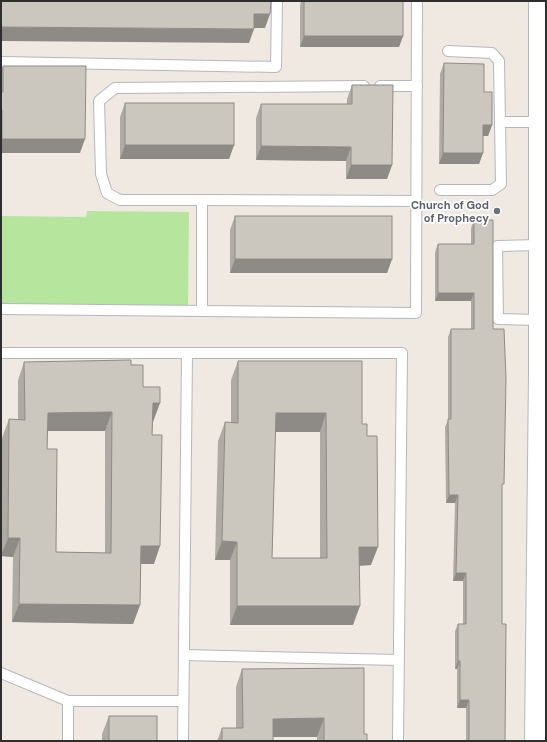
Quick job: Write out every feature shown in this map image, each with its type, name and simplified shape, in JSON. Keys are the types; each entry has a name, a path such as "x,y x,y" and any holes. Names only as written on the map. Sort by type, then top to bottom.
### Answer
{"street":[{"path":"535,741 542,526 543,373 539,320 542,122 539,1"}],"lane":[{"path":"1,62 276,67 276,1"},
{"path":"1,309 416,313 417,1"},
{"path":"440,190 492,190 501,184 499,61 492,53 448,51"},
{"path":"416,201 120,200 107,193 101,174 99,101 116,88 417,86"},
{"path":"501,122 542,122"},
{"path":"202,200 202,311"},
{"path":"539,245 497,246 498,319 539,320"},
{"path":"1,353 402,353 398,741"},
{"path":"183,741 187,353"},
{"path":"184,655 399,660"},
{"path":"1,673 68,700 184,700"},
{"path":"68,700 68,741"}],"green space":[{"path":"87,211 189,212 188,307 1,305 1,216 86,217"}],"building":[{"path":"1,1 271,1 270,14 254,14 254,29 1,27"},
{"path":"304,1 403,1 403,36 304,36"},
{"path":"444,63 484,64 484,92 492,92 492,125 483,125 483,153 443,153"},
{"path":"3,66 86,66 85,139 2,139 1,92 3,92"},
{"path":"352,85 393,85 392,165 351,165 351,147 261,146 261,104 352,104"},
{"path":"125,103 234,103 234,145 125,145"},
{"path":"235,216 392,216 392,259 235,259"},
{"path":"474,220 493,220 493,329 504,329 506,378 504,484 502,484 502,624 506,624 505,741 469,741 469,700 460,700 458,624 466,624 466,573 456,573 458,495 449,495 448,419 451,419 451,329 474,329 474,293 438,293 438,244 474,244"},
{"path":"131,360 131,365 143,365 143,387 160,387 160,403 153,403 152,435 162,435 160,546 141,546 140,605 19,604 20,538 8,538 9,419 25,420 24,362","holes":["112,412 111,553 56,552 57,449 47,449 48,413"]},
{"path":"238,361 362,361 362,424 367,424 367,436 377,436 378,547 359,547 360,606 237,606 237,542 222,541 225,422 238,423","holes":["276,413 326,413 327,558 272,558"]},
{"path":"364,668 364,734 367,734 367,741 324,741 324,718 273,719 273,741 222,741 222,728 243,728 242,669"},
{"path":"109,716 157,716 157,741 109,741"}],"place":[{"name":"Church of God of Prophecy","path":"497,211"}]}
